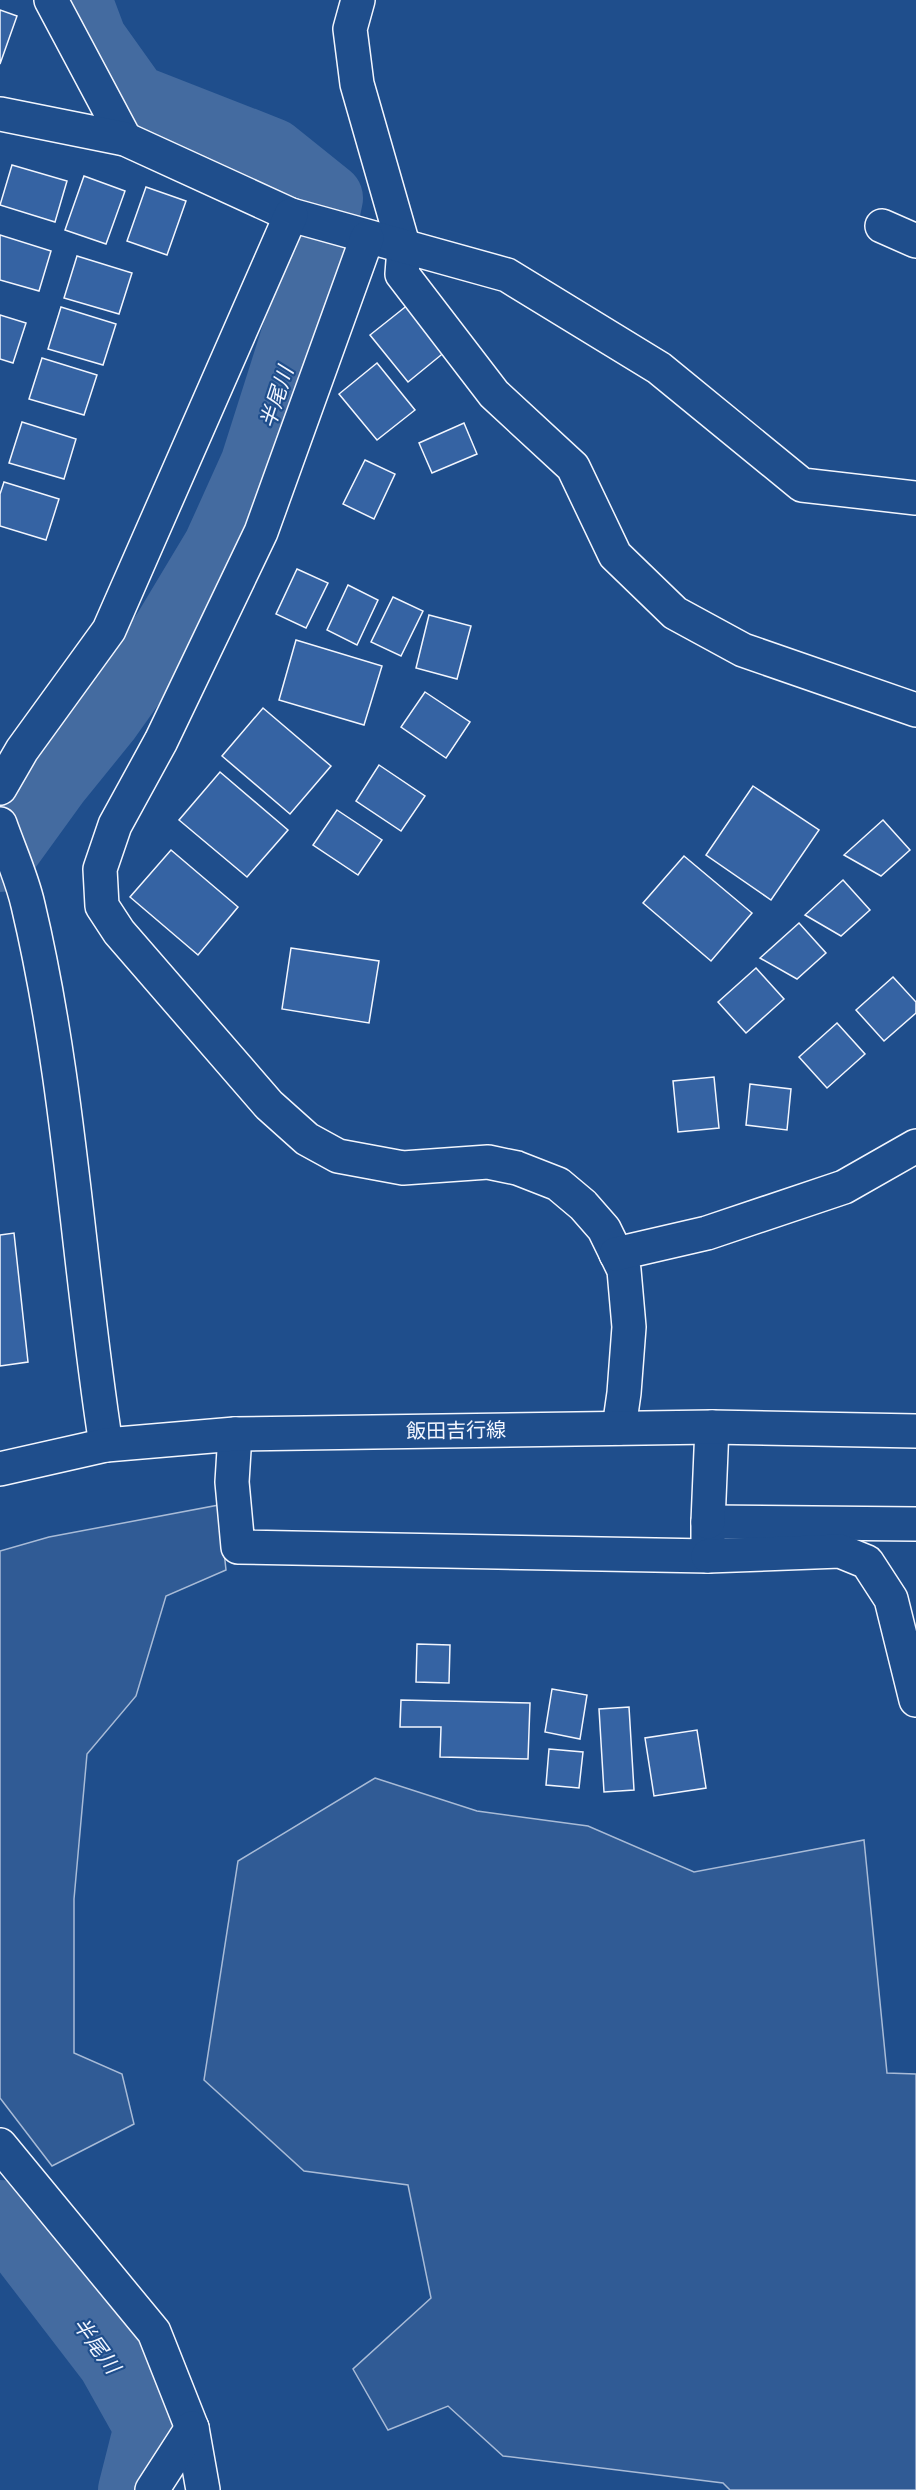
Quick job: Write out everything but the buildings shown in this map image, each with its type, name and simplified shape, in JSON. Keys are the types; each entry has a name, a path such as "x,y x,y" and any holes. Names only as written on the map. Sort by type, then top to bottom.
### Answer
{"street":[{"path":"51,0 125,139"},
{"path":"358,0 350,29 357,84 404,248 402,274 494,394 573,467 615,555 675,613 742,650 916,710"},
{"path":"0,114 125,139 291,215 367,238 507,274 659,368 802,485 916,498"},
{"path":"0,788 22,750 109,630 291,215"},
{"path":"882,226 916,240"},
{"path":"367,238 261,532 160,741 115,825 100,869 102,906 119,932 269,1105 307,1139 338,1156 403,1168 488,1162 518,1168 558,1184 584,1205 604,1229 624,1270 629,1327 619,1428"},
{"path":"0,824 28,905 52,1019 92,1354 106,1445"},
{"path":"616,1254 707,1233 844,1187 915,1149"},
{"path":"708,1556 712,1427"},
{"name":"飯田吉行線","path":"0,1469 106,1445 235,1434 712,1427 916,1431"},
{"path":"235,1434 232,1482 238,1547 708,1556 840,1551 867,1562 891,1599 916,1700"},
{"path":"708,1522 916,1524"},
{"path":"0,2145 154,2332 192,2428 202,2490"},
{"path":"152,2490 192,2428"}],"shaded area":[{"path":"219,1505 226,1570 166,1596 136,1696 87,1754 74,1899 74,2053 122,2074 134,2124 52,2166 0,2098 0,1551 49,1537"},
{"path":"375,1778 477,1811 588,1826 694,1872 864,1840 887,2073 916,2074 916,2490 730,2490 723,2483 503,2456 448,2406 388,2430 353,2369 431,2298 408,2185 304,2171 204,2080 238,1861"}],"waterway":[{"name":"半尾川","path":"0,857 55,781 106,718 167,632 218,547 255,465 304,311 328,198 272,153 134,99 92,40 77,0"},
{"name":"半尾川","path":"0,2215 112,2361 149,2427 133,2490"}]}
